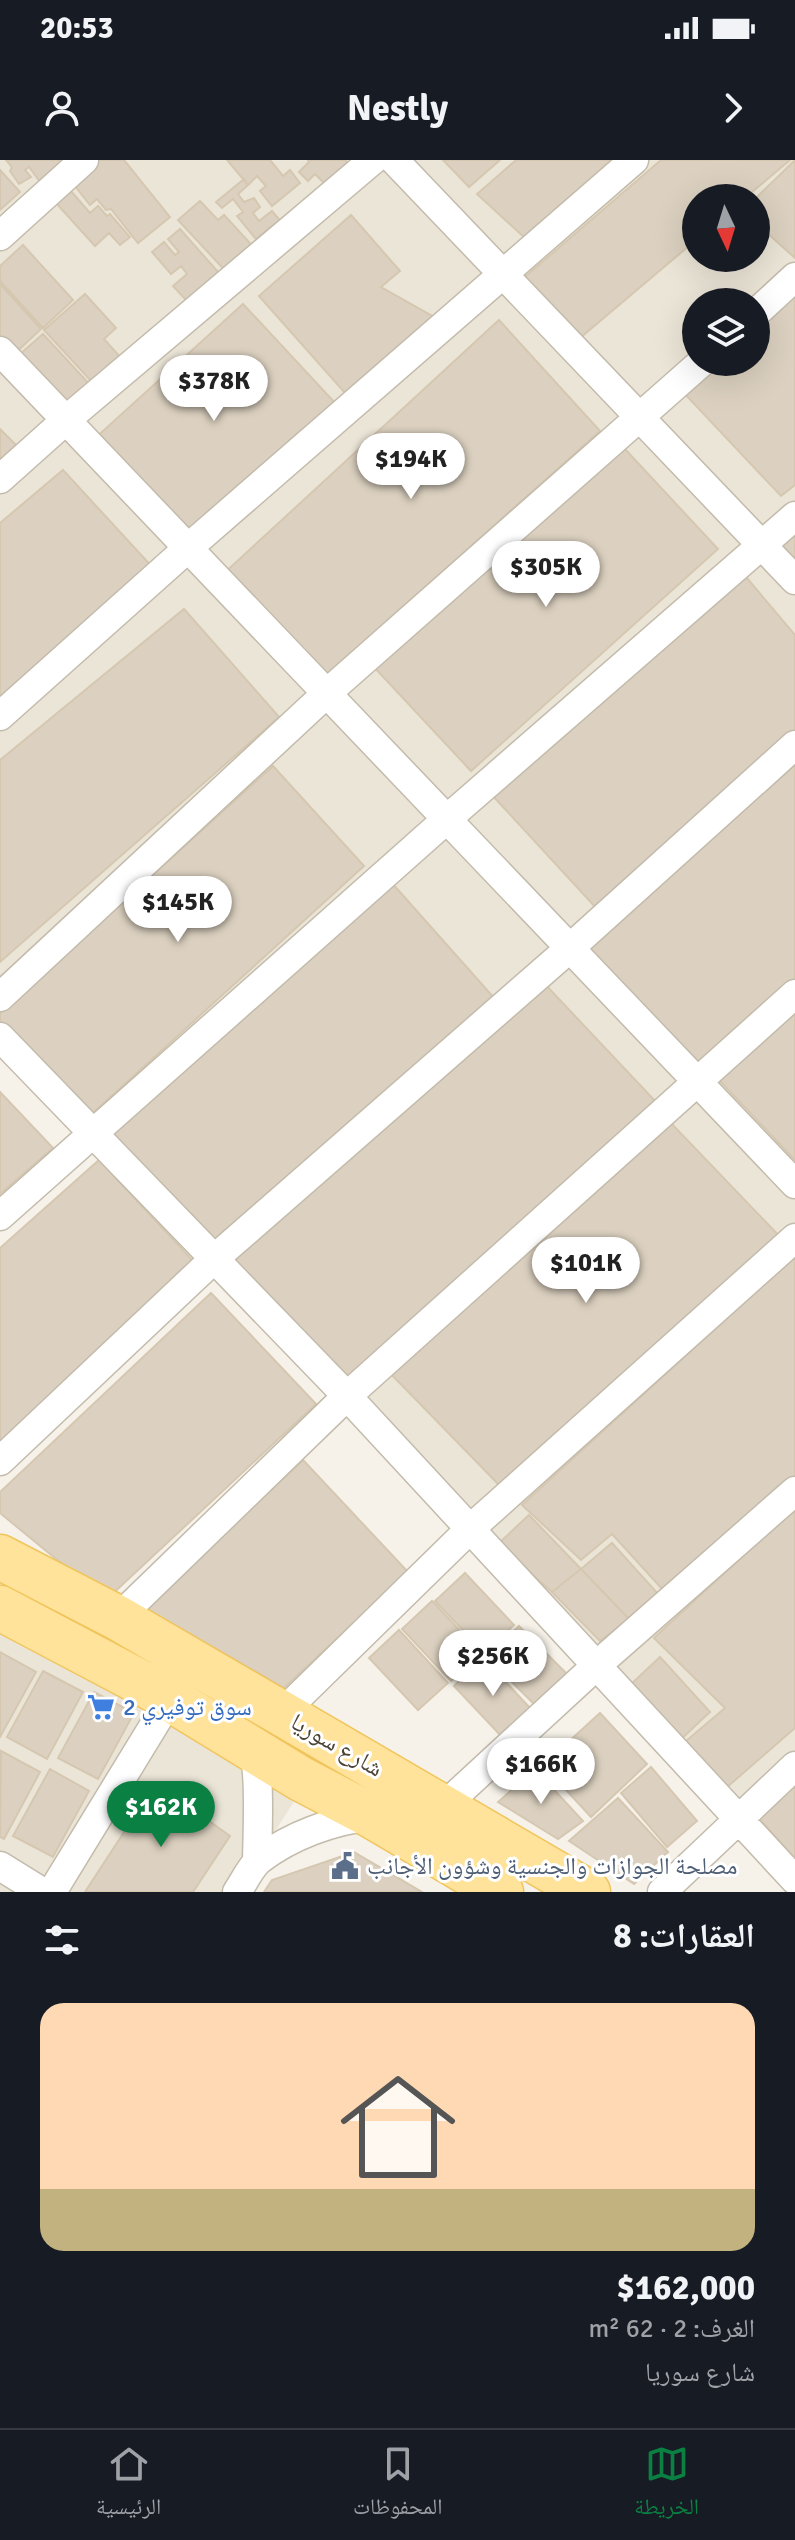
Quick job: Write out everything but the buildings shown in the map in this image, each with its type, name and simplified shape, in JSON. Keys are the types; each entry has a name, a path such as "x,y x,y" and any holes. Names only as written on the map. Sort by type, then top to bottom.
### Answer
{"main road":[{"name":"شارع سوريا","path":"0,1557 118,1618 588,1892"},
{"name":"شارع سوريا","path":"0,1608 170,1699 501,1892"}],"street":[{"path":"0,236 84,160"},
{"path":"0,479 373,160"},
{"path":"394,160 795,580"},
{"path":"0,716 634,160"},
{"path":"770,300 795,277"},
{"path":"0,351 795,1184"},
{"path":"0,997 327,693 687,376"},
{"path":"0,1216 447,819 795,516"},
{"path":"0,1461 214,1259 570,948 795,745"},
{"path":"118,1618 347,1396 795,994"},
{"path":"0,1037 347,1396 795,1880"},
{"path":"282,1713 470,1529 795,1238"},
{"path":"444,1806 597,1665 795,1491"},
{"path":"52,1892 170,1699"},
{"path":"250,1748 254,1753 256,1770 257,1862"},
{"path":"662,1892 795,1766"},
{"path":"237,1892 257,1862 290,1840 340,1821 372,1816"},
{"path":"0,1866 42,1892"}],"shaded area":[{"path":"0,160 795,160 795,1883 0,1053"},
{"path":"0,1600 320,1760 237,1892 0,1892"}],"place":[{"name":"سوق توفيري 2","path":"101,1707"},
{"name":"مصلحة الجوازات والجنسية وشؤون الأجانب","path":"345,1866"}]}
